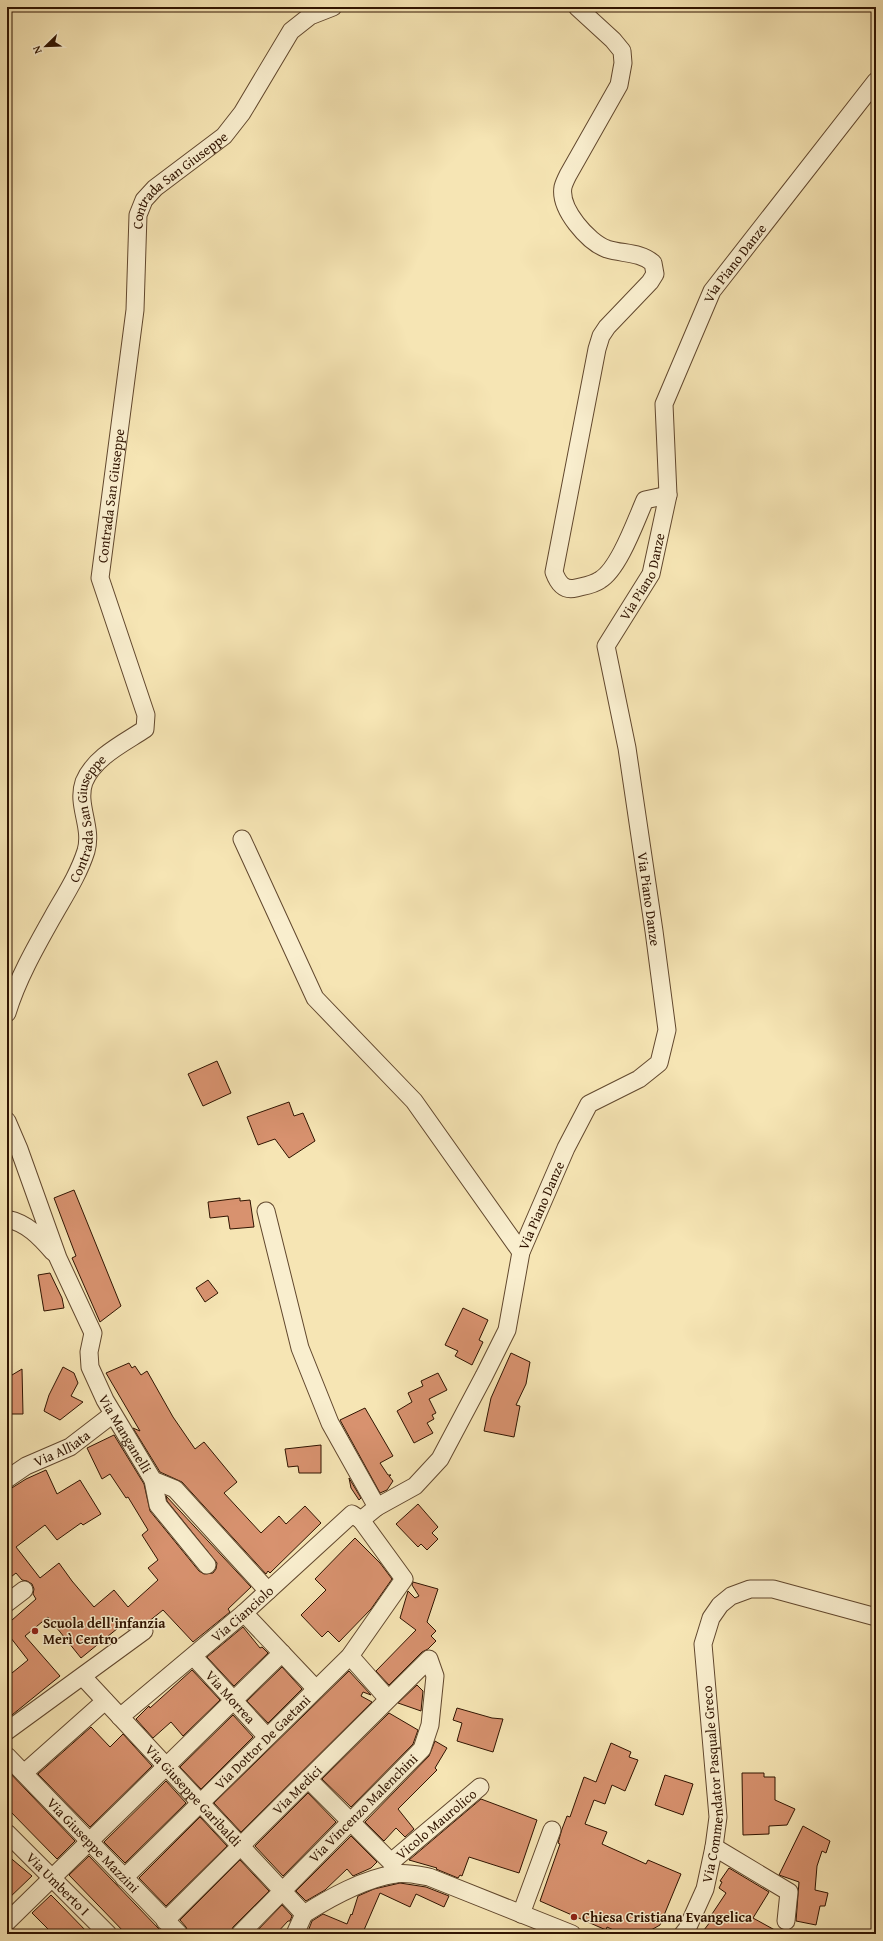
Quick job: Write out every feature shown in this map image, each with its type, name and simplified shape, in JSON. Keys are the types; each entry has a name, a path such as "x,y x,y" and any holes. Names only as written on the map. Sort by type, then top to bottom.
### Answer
{"street":[{"name":"Contrada San Giuseppe","path":"7,1012 40,938 78,871 86,850 88,829 81,799 85,782 94,766 109,753 146,730 146,715 100,578 135,310 138,216 144,200 155,188 224,136 242,112 291,31 310,16 333,7"},
{"path":"577,7 614,40 622,51 622,63 618,85 568,175 563,188 564,201 581,230 594,242 607,249 645,256 654,263 655,274 650,282 607,327 601,336 596,349 554,572 557,582 562,587 572,589 600,580 614,567 645,500 668,496"},
{"name":"Via Piano Danze","path":"361,1520 377,1507 415,1486 440,1459 484,1376 506,1330 521,1252 566,1148 589,1104 639,1078 659,1063 667,1030 628,756 606,646 651,574 668,496 664,404 712,291 876,81"},
{"path":"242,838 315,998 414,1101 521,1252"},
{"path":"7,1121 19,1149 58,1258"},
{"path":"266,1211 300,1348 330,1423 377,1507"},
{"path":"7,1218 26,1226 42,1239 58,1258"},
{"name":"Via Manganelli","path":"58,1258 93,1333 89,1352 90,1367 112,1414 153,1480 175,1489 268,1591"},
{"name":"Via Alliata","path":"7,1479 26,1466 70,1447 112,1414"},
{"path":"153,1480 158,1505 207,1565"},
{"name":"Via Cianciolo","path":"120,1717 194,1657 352,1514 361,1520"},
{"path":"361,1520 404,1579 350,1656 388,1699"},
{"name":"Via Commendator Pasquale Greco","path":"682,1934 687,1929 705,1889 714,1847 718,1817 703,1644 711,1618 720,1604 731,1596 750,1589 773,1589 876,1617"},
{"path":"7,1602 24,1590"},
{"path":"244,1613 316,1689"},
{"path":"7,1731 144,1631"},
{"path":"7,1922 282,1653"},
{"name":"Via Dottor De Gaetani","path":"124,1878 350,1656"},
{"name":"Via Morrea","path":"194,1657 268,1737"},
{"name":"Via Medici","path":"165,1921 429,1659"},
{"name":"Via Vincenzo Malenchini","path":"240,1934 422,1749 430,1725 435,1676 429,1659"},
{"name":"Via Giuseppe Garibaldi","path":"83,1677 304,1914"},
{"path":"24,1773 105,1701"},
{"name":"Via Giuseppe Mazzini","path":"7,1756 179,1934"},
{"path":"308,1779 394,1868 412,1874 429,1877 572,1934"},
{"name":"Vicolo Maurolico","path":"394,1868 480,1787"},
{"path":"522,1914 552,1830"},
{"name":"Via Umberto I","path":"7,1833 53,1877 108,1934"},
{"path":"714,1847 789,1892 786,1921"},
{"path":"295,1934 304,1914 329,1899 366,1883 394,1868"}],"building":[{"path":"217,1061 231,1093 203,1106 188,1074"},
{"path":"289,1102 294,1116 303,1113 315,1141 289,1158 275,1139 258,1145 247,1117"},
{"path":"74,1190 121,1306 100,1322 72,1258 76,1256 54,1198"},
{"path":"240,1198 240,1201 250,1200 254,1227 230,1229 228,1216 210,1218 208,1202"},
{"path":"50,1273 62,1298 64,1308 44,1311 38,1275"},
{"path":"208,1280 218,1293 205,1302 196,1288"},
{"path":"463,1308 488,1320 479,1340 483,1342 472,1365 455,1356 458,1351 445,1345"},
{"path":"511,1353 530,1362 526,1384 516,1405 520,1406 514,1437 484,1431 491,1398"},
{"path":"129,1363 132,1368 135,1366 141,1375 147,1371 173,1417 195,1449 204,1442 237,1482 224,1493 261,1533 279,1516 286,1524 305,1506 321,1523 270,1573 268,1571 266,1574 182,1482 160,1472 133,1428 140,1431 106,1373"},
{"path":"63,1367 74,1373 78,1383 71,1396 83,1402 60,1420 44,1411 49,1395"},
{"path":"22,1369 23,1414 7,1414 7,1378"},
{"path":"438,1373 447,1390 429,1399 436,1413 432,1415 434,1419 427,1423 433,1433 414,1443 397,1411 412,1402 408,1393 423,1386 421,1381"},
{"path":"365,1408 393,1456 380,1463 388,1475 391,1475 389,1476 393,1481 387,1490 380,1493 340,1420"},
{"path":"114,1435 144,1484 150,1511 199,1571 204,1574 213,1573 216,1569 217,1563 167,1501 166,1496 251,1587 228,1609 230,1612 193,1642 163,1610 148,1622 138,1623 128,1630 123,1624 81,1658 48,1617 25,1636 60,1676 7,1719 7,1677 28,1660 7,1633 7,1615 12,1620 36,1599 33,1594 34,1589 32,1584 22,1580 16,1573 7,1580 7,1491 26,1479 46,1470 57,1494 80,1480 101,1514 83,1525 81,1523 57,1540 45,1525 16,1547 40,1578 59,1563 94,1607 114,1590 128,1607 158,1580 148,1568 158,1560 142,1535 148,1530 128,1497 126,1498 110,1474 102,1479 87,1448"},
{"path":"321,1445 321,1473 299,1473 298,1466 288,1467 285,1449"},
{"path":"349,1478 361,1498 359,1500 351,1488"},
{"path":"418,1504 438,1527 432,1533 438,1539 427,1550 421,1544 418,1547 396,1524"},
{"path":"355,1538 380,1563 392,1579 371,1609 339,1642 328,1631 322,1637 301,1615 326,1590 315,1579"},
{"path":"413,1582 438,1589 427,1622 436,1631 431,1636 436,1641 428,1649 422,1652 389,1685 376,1671 416,1630 400,1618 408,1591 415,1598 419,1596 412,1585"},
{"path":"243,1627 260,1648 262,1647 268,1653 234,1686 207,1657"},
{"path":"282,1667 302,1689 268,1723 247,1701"},
{"path":"192,1670 220,1700 183,1736 171,1722 153,1738 136,1719 149,1706 150,1708"},
{"path":"349,1671 371,1695 363,1692 361,1696 372,1702 241,1832 214,1803"},
{"path":"417,1685 423,1691 421,1711 398,1703"},
{"path":"457,1708 492,1718 503,1719 493,1752 457,1741 462,1723 453,1720"},
{"path":"389,1713 418,1730 413,1744 351,1807 322,1779"},
{"path":"233,1715 253,1737 201,1789 180,1767"},
{"path":"91,1727 110,1747 123,1734 152,1766 90,1827 38,1774"},
{"path":"435,1741 447,1748 435,1768 437,1770 398,1809 414,1829 405,1837 396,1828 384,1841 365,1822 429,1756"},
{"path":"611,1743 631,1752 629,1757 638,1760 625,1791 612,1785 605,1804 594,1800 585,1824 607,1832 602,1844 646,1864 648,1860 681,1874 660,1925 644,1934 632,1930 629,1934 622,1934 607,1927 606,1930 540,1901 560,1844 558,1843 562,1829 567,1816 570,1817 584,1777 596,1782"},
{"path":"7,1770 75,1841 57,1859 7,1808"},
{"path":"742,1773 764,1773 764,1777 775,1777 775,1800 795,1809 787,1825 769,1826 769,1834 743,1835"},
{"path":"665,1775 693,1784 683,1815 655,1805"},
{"path":"166,1781 186,1803 125,1863 104,1842"},
{"path":"308,1793 336,1822 283,1876 255,1846"},
{"path":"481,1799 537,1820 519,1873 469,1857 462,1876 460,1875 458,1878 436,1869 437,1868 409,1860"},
{"path":"200,1817 227,1846 166,1906 139,1878"},
{"path":"803,1826 830,1841 826,1853 822,1851 817,1866 815,1890 828,1893 825,1906 820,1906 816,1925 796,1921 799,1882 779,1875"},
{"path":"351,1836 377,1862 371,1868 353,1876 347,1869 325,1890 306,1901 296,1891"},
{"path":"7,1855 32,1876 7,1900"},
{"path":"89,1856 165,1934 126,1934 69,1875"},
{"path":"240,1860 269,1891 233,1927 230,1934 189,1934 186,1927 180,1920"},
{"path":"729,1868 769,1892 753,1918 782,1934 701,1934 713,1918 710,1917 726,1893 719,1888 722,1882 720,1881"},
{"path":"400,1883 426,1887 449,1896 444,1907 416,1894 410,1907 380,1893 364,1930 370,1934 307,1934 312,1921 323,1914 347,1924 351,1914 352,1915 358,1896 374,1889"},
{"path":"51,1895 89,1934 53,1934 32,1913"},
{"path":"282,1905 292,1916 290,1921 288,1921 276,1934 254,1934"}],"place":[{"name":"Scuola dell'infanzia Merì Centro","path":"35,1631"},
{"name":"Chiesa Cristiana Evangelica","path":"574,1917"}]}
